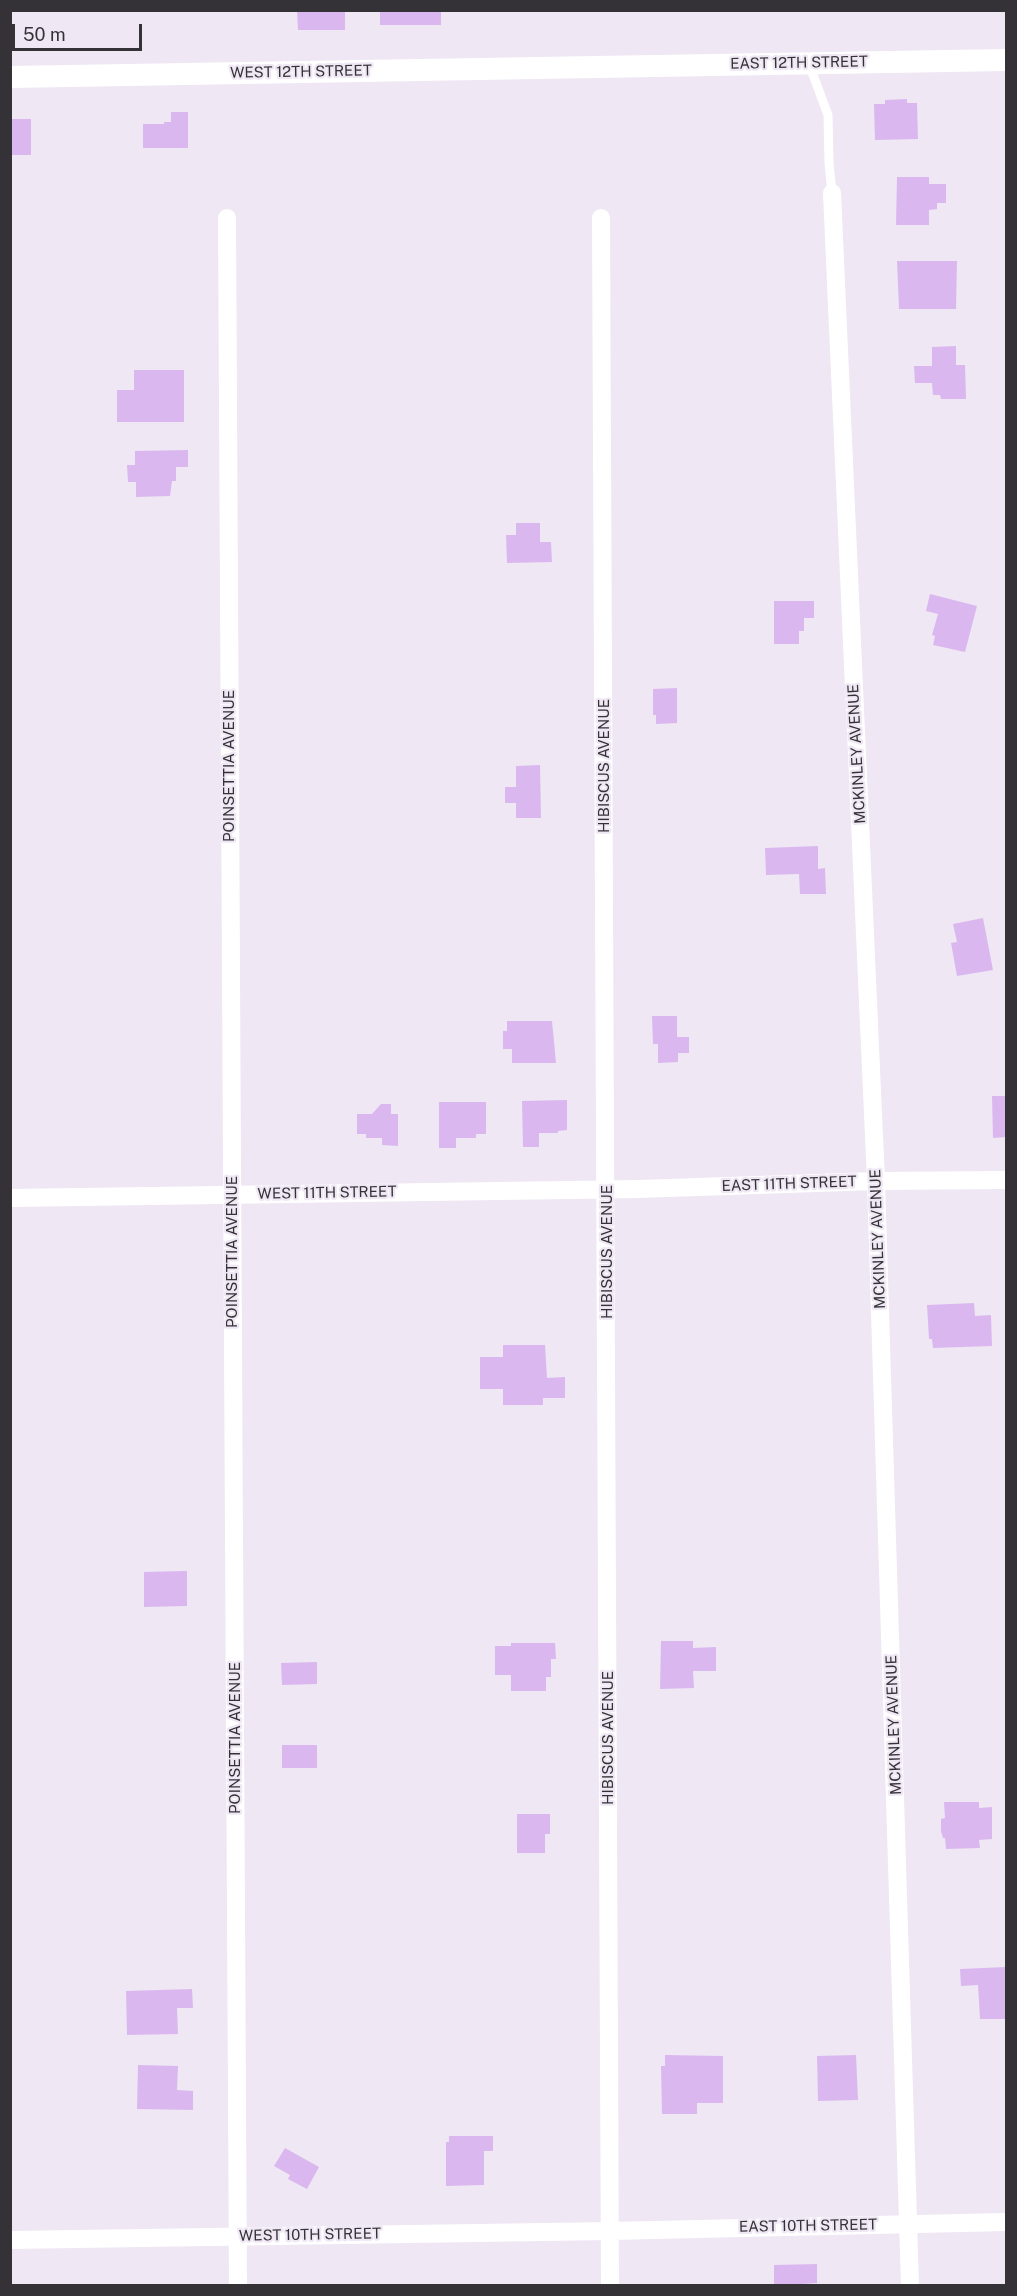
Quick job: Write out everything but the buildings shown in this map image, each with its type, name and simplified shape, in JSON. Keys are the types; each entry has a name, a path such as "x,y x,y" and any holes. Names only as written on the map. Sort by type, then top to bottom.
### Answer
{"street":[{"name":"EAST 12TH STREET","path":"592,68 1006,60"},
{"name":"WEST 12TH STREET","path":"10,77 592,68"},
{"name":"MCKINLEY AVENUE","path":"832,194 876,1181 910,2286"},
{"name":"POINSETTIA AVENUE","path":"227,218 238,2286"},
{"name":"HIBISCUS AVENUE","path":"601,218 610,2286"},
{"name":"EAST 11TH STREET","path":"607,1188 1006,1180"},
{"name":"WEST 11TH STREET","path":"10,1198 607,1188"},
{"name":"EAST 10TH STREET","path":"610,2231 1006,2222"},
{"name":"WEST 10TH STREET","path":"10,2240 610,2231"}],"lane":[{"path":"809,64 828,115 832,194"}]}
